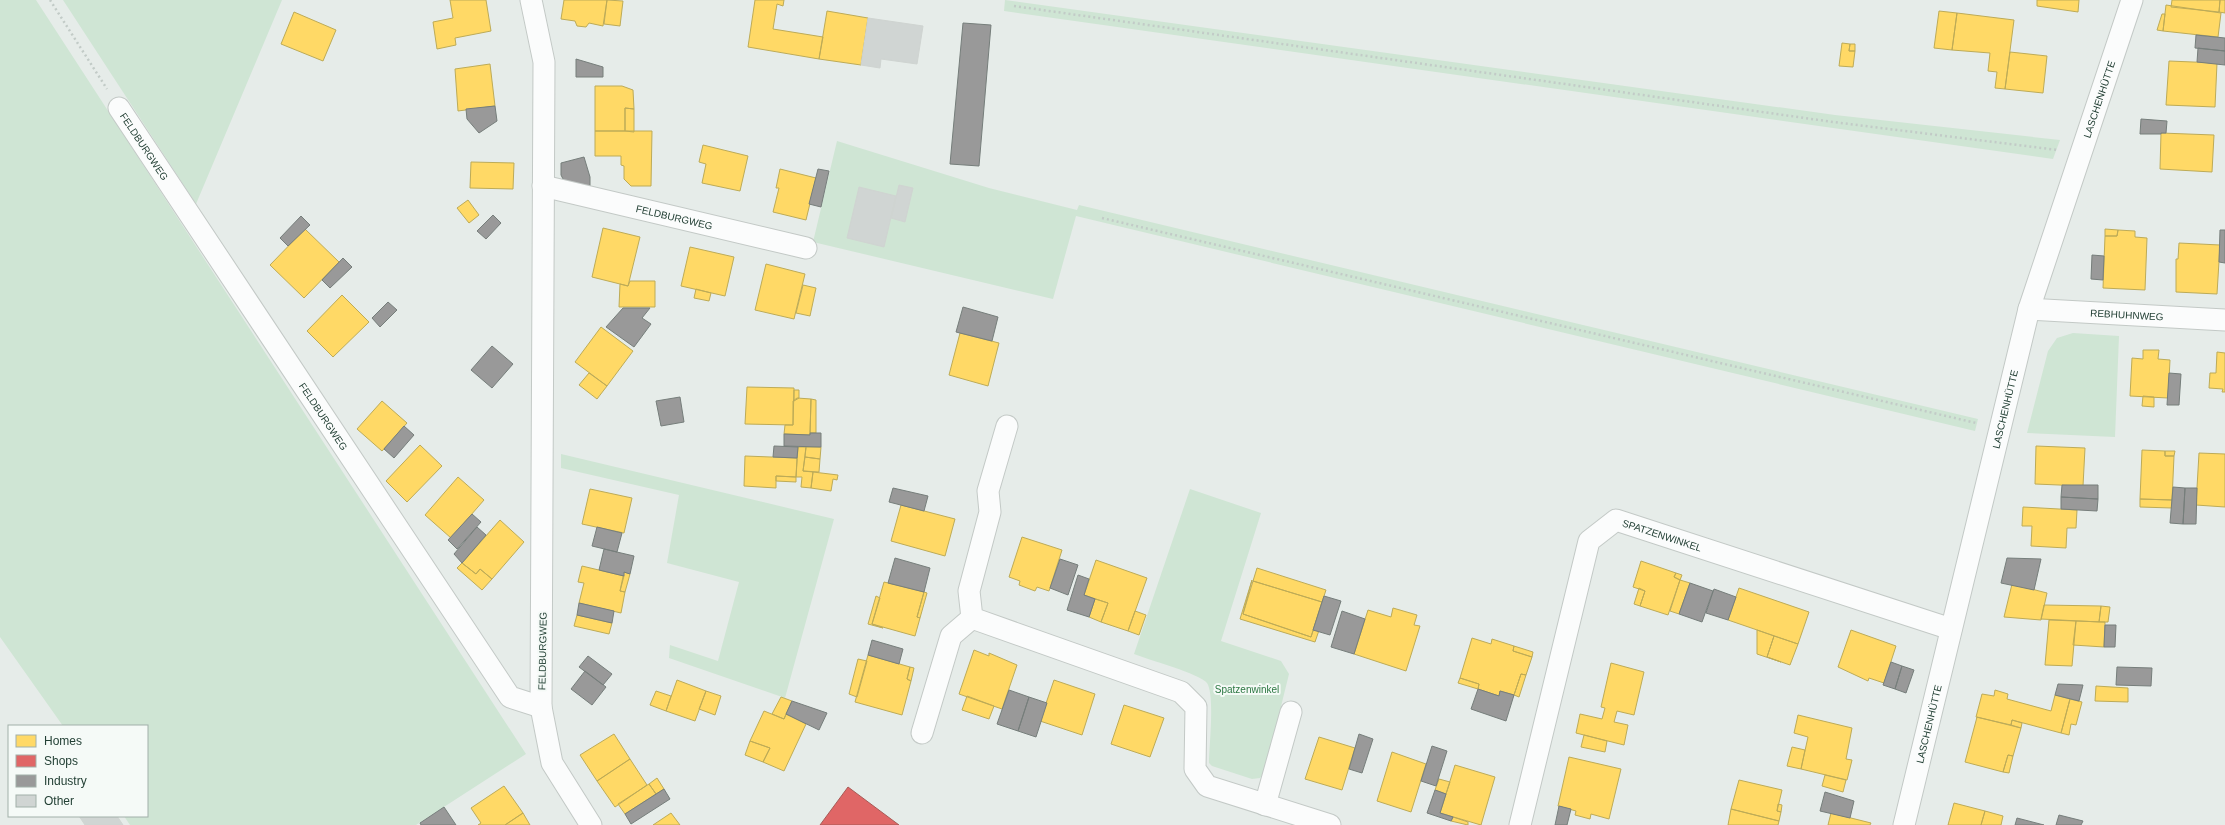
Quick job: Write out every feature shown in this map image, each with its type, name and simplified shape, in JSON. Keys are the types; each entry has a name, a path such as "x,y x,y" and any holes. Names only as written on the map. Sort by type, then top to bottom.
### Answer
{"street":[{"name":"FELDBURGWEG","path":"530,0 544,62 544,443 541,707 552,763 591,825"},
{"name":"LASCHENHÜTTE","path":"1904,825 2029,309 2132,0"},
{"name":"FELDBURGWEG","path":"119,108 510,697 541,707"},
{"name":"FELDBURGWEG","path":"543,186 806,248"},
{"name":"REBHUHNWEG","path":"2029,309 2225,320"},
{"path":"972,618 969,591 990,512 988,491 1007,426"},
{"name":"SPATZENWINKEL","path":"1520,825 1589,541 1616,520 1951,629"},
{"path":"922,733 951,636 972,618"},
{"path":"972,618 1181,692 1196,707 1195,769 1207,786 1330,825"},
{"path":"1265,805 1291,712"}],"path":[{"path":"50,0 119,108"},
{"path":"1014,6 1833,122 2082,153"},
{"path":"1102,218 2000,429"}],"green space":[{"path":"0,0 36,0 526,754 416,825 130,825 125,817 148,817 148,725 62,725 0,637"},
{"path":"63,0 282,0 196,204"},
{"path":"1005,0 1835,115 2060,140 2053,159 1004,11"},
{"path":"837,141 989,188 1077,210 1079,205 1978,419 1975,431 1076,216 1053,299 813,242"},
{"path":"2073,333 2119,336 2115,437 2027,433 2048,351 2057,338"},
{"path":"561,454 834,519 785,698 669,658 670,645 718,661 739,582 667,563 679,495 561,468"},
{"name":"Spatzenwinkel","path":"1190,489 1261,513 1221,641 1281,661 1289,674 1265,771 1260,778 1252,779 1212,766 1209,763 1211,698 1207,683 1203,679 1134,654"}],"building: Homes":[{"path":"450,0 486,0 491,31 455,38 456,45 437,49 433,22 453,18"},
{"path":"564,0 607,0 603,26 589,23 586,27 577,26 575,21 561,19"},
{"path":"607,0 623,1 620,26 604,24"},
{"path":"755,0 784,0 783,6 777,4 773,29 823,37 819,59 748,47"},
{"path":"2037,0 2079,0 2078,12 2037,6"},
{"path":"2172,0 2220,0 2219,12 2171,7"},
{"path":"2220,0 2225,0 2225,13 2219,12"},
{"path":"2166,5 2221,13 2218,37 2163,31"},
{"path":"827,11 868,18 861,65 819,59"},
{"path":"1939,11 1957,13 1952,50 1934,48"},
{"path":"294,12 336,30 323,61 281,44"},
{"path":"1957,13 2014,20 2005,89 1995,88 1997,72 1988,71 1990,53 1952,50"},
{"path":"2162,14 2165,14 2163,31 2157,30"},
{"path":"1842,43 1850,44 1849,51 1855,51 1853,67 1839,66"},
{"path":"1850,44 1855,44 1855,51 1849,51"},
{"path":"2010,52 2047,56 2043,93 2005,89"},
{"path":"2169,61 2217,63 2215,107 2166,105"},
{"path":"490,64 495,106 458,111 455,69"},
{"path":"595,86 622,86 633,90 634,109 625,108 625,131 595,131"},
{"path":"625,108 634,109 634,132 625,131"},
{"path":"595,131 652,131 651,186 631,186 624,179 624,166 621,165 621,156 595,156"},
{"path":"2161,133 2214,135 2212,172 2160,169"},
{"path":"703,145 748,156 740,191 702,183 706,164 699,162"},
{"path":"471,162 514,163 513,189 470,188"},
{"path":"780,169 816,178 806,220 773,212 779,188 776,188"},
{"path":"468,200 479,215 469,223 457,208"},
{"path":"603,228 640,237 628,286 592,277"},
{"path":"305,229 339,262 304,298 270,265"},
{"path":"2105,229 2118,230 2117,236 2105,236"},
{"path":"2118,230 2135,231 2135,237 2147,238 2145,290 2103,288 2105,236 2117,236"},
{"path":"2179,243 2220,245 2217,294 2176,292 2176,259 2178,259"},
{"path":"690,247 734,257 725,296 681,286"},
{"path":"766,264 805,274 794,319 755,310"},
{"path":"630,281 655,281 655,307 619,307 620,284 628,286"},
{"path":"803,285 816,288 810,316 796,313"},
{"path":"696,289 711,293 709,301 694,298"},
{"path":"342,295 369,322 333,357 307,331"},
{"path":"601,327 633,351 607,386 575,362"},
{"path":"960,333 999,343 988,386 949,375"},
{"path":"2143,350 2159,350 2158,359 2170,360 2168,398 2130,396 2132,358 2143,359"},
{"path":"2217,352 2225,353 2225,392 2222,392 2223,389 2209,388 2210,373 2216,373"},
{"path":"589,373 607,386 597,399 579,385"},
{"path":"747,387 794,388 793,425 745,424"},
{"path":"794,390 799,390 799,398 794,401"},
{"path":"2143,396 2154,397 2154,407 2142,406"},
{"path":"797,398 811,399 810,435 784,434 785,425 793,425 793,401"},
{"path":"811,399 816,400 816,433 810,433"},
{"path":"382,401 407,423 382,451 357,429"},
{"path":"420,445 442,466 407,502 386,481"},
{"path":"2036,446 2085,448 2083,486 2035,484"},
{"path":"798,447 806,447 803,471 813,472 811,488 801,487 802,477 796,477"},
{"path":"806,447 821,447 820,459 805,457"},
{"path":"2142,450 2165,451 2165,456 2174,456 2172,500 2140,499"},
{"path":"2165,451 2175,451 2174,456 2165,456"},
{"path":"2199,453 2225,454 2225,507 2196,505"},
{"path":"745,456 797,458 796,477 776,476 776,488 744,486"},
{"path":"805,457 820,459 819,472 803,471"},
{"path":"813,472 838,475 837,480 833,479 831,491 811,488"},
{"path":"776,476 796,477 796,482 776,481"},
{"path":"458,477 484,500 451,538 425,515"},
{"path":"590,489 632,498 624,533 582,524"},
{"path":"2140,499 2172,500 2172,508 2140,507"},
{"path":"901,505 955,519 945,556 891,541"},
{"path":"2023,507 2077,510 2076,528 2067,528 2066,548 2031,546 2032,526 2022,526"},
{"path":"500,520 524,542 492,579 480,569 476,574 462,563"},
{"path":"1022,537 1062,550 1049,591 1037,587 1035,591 1019,585 1020,581 1009,577"},
{"path":"1096,560 1147,578 1128,631 1101,622 1108,603 1084,595"},
{"path":"1641,561 1676,573 1674,577 1680,580 1668,615 1640,606 1645,591 1633,587"},
{"path":"462,563 476,574 480,569 492,579 482,590 457,568"},
{"path":"582,566 624,576 620,591 625,592 621,613 579,603 584,583 578,582"},
{"path":"1257,568 1326,590 1322,602 1253,581"},
{"path":"624,572 630,574 625,592 620,591"},
{"path":"1676,573 1682,575 1680,580 1674,577"},
{"path":"1252,580 1243,614 1311,637 1322,602 1328,604 1315,642 1240,619"},
{"path":"1680,580 1690,583 1679,614 1670,611"},
{"path":"1253,581 1322,602 1311,637 1243,614"},
{"path":"884,582 924,592 917,617 920,618 915,636 872,624"},
{"path":"2012,584 2047,593 2041,620 2004,617"},
{"path":"1639,588 1645,591 1640,606 1634,604"},
{"path":"1739,588 1809,612 1798,644 1728,620"},
{"path":"924,592 927,593 920,618 917,617"},
{"path":"876,596 880,598 872,624 883,628 868,624"},
{"path":"1095,599 1108,603 1101,622 1089,617"},
{"path":"2044,605 2101,606 2099,622 2041,619"},
{"path":"2101,606 2110,607 2108,622 2099,622"},
{"path":"1393,608 1417,615 1414,625 1420,626 1406,671 1354,654 1368,610 1391,617"},
{"path":"1135,611 1146,615 1139,635 1128,631"},
{"path":"577,615 612,623 609,634 574,626"},
{"path":"2049,620 2076,621 2072,666 2045,665"},
{"path":"2076,621 2105,622 2104,647 2073,645"},
{"path":"1757,630 1774,636 1767,657 1781,662 1757,654"},
{"path":"1851,630 1896,646 1884,683 1869,678 1868,681 1838,667"},
{"path":"1774,636 1798,644 1790,665 1767,657"},
{"path":"1472,638 1491,644 1492,639 1514,646 1513,651 1532,657 1526,675 1521,674 1514,695 1500,691 1499,696 1478,689 1479,684 1460,678"},
{"path":"1514,646 1533,652 1532,657 1513,651"},
{"path":"974,650 989,656 989,653 1017,665 1002,709 959,694"},
{"path":"868,655 910,667 907,679 911,681 902,715 855,702"},
{"path":"858,659 867,661 857,697 849,694"},
{"path":"1611,663 1644,672 1634,715 1617,711 1614,722 1628,725 1624,745 1576,733 1580,714 1602,719 1605,708 1601,707"},
{"path":"910,667 914,668 911,681 907,679"},
{"path":"1521,674 1526,675 1519,697 1514,695"},
{"path":"1460,678 1479,684 1478,689 1458,683"},
{"path":"677,680 706,691 695,721 666,711"},
{"path":"1054,680 1095,694 1082,735 1040,721"},
{"path":"2096,686 2128,688 2128,702 2095,701"},
{"path":"1995,690 2008,694 2007,699 2051,711 2055,695 2070,699 2061,733 2012,720 2011,725 1976,717 1982,694 1994,696"},
{"path":"656,691 671,696 666,711 650,705"},
{"path":"706,691 721,696 715,715 699,709"},
{"path":"967,696 994,706 989,719 962,710"},
{"path":"781,697 792,701 784,719 772,714"},
{"path":"2070,699 2082,702 2076,725 2071,724 2069,735 2061,733"},
{"path":"1124,705 1164,718 1150,757 1111,744"},
{"path":"764,711 784,719 786,714 806,724 784,771 763,762 770,748 750,741"},
{"path":"1798,715 1852,728 1846,759 1852,760 1847,780 1801,769 1808,737 1794,733"},
{"path":"1977,717 2021,728 2013,756 2008,755 2003,772 1965,762"},
{"path":"2012,720 2022,723 2021,728 2011,725"},
{"path":"614,734 630,759 597,781 580,755"},
{"path":"1584,735 1607,741 1605,752 1581,747"},
{"path":"1319,737 1355,748 1342,790 1305,779"},
{"path":"750,741 770,748 763,762 745,755"},
{"path":"1792,747 1805,750 1801,769 1787,766"},
{"path":"1392,752 1426,764 1411,812 1377,801"},
{"path":"2008,755 2013,756 2009,773 2003,772"},
{"path":"1569,757 1621,769 1609,819 1591,814 1590,819 1575,815 1576,811 1558,806"},
{"path":"630,759 647,785 615,807 597,781"},
{"path":"1455,765 1495,777 1481,825 1440,813"},
{"path":"1825,775 1846,780 1843,792 1822,786"},
{"path":"657,778 664,789 656,794 649,784"},
{"path":"1439,779 1450,782 1446,794 1435,790"},
{"path":"1739,780 1782,790 1777,811 1781,812 1779,821 1731,809"},
{"path":"649,784 656,794 625,814 618,804"},
{"path":"504,786 523,813 505,825 478,825 481,823 471,808"},
{"path":"1954,803 1985,811 1981,825 1948,825"},
{"path":"1778,804 1782,805 1781,812 1777,811"},
{"path":"1731,809 1779,821 1778,825 1728,825"},
{"path":"1985,811 2003,816 2001,825 1981,825"},
{"path":"523,813 530,825 505,825"},
{"path":"671,813 680,825 653,825"},
{"path":"1831,813 1871,823 1870,825 1828,825"},
{"path":"1453,817 1468,822 1468,825 1451,821"}],"building: Shops":[{"path":"848,787 899,825 820,825"}],"building: Industry":[{"path":"963,23 991,25 979,166 950,164"},
{"path":"2196,35 2225,38 2225,51 2195,48"},
{"path":"2198,48 2225,51 2225,65 2197,62"},
{"path":"576,59 603,67 603,77 576,77"},
{"path":"495,106 497,121 479,133 467,119 466,109"},
{"path":"2141,119 2167,121 2166,133 2140,134"},
{"path":"584,157 590,177 590,187 564,181 561,175 561,163"},
{"path":"818,169 829,171 821,207 809,204"},
{"path":"493,215 501,223 486,239 477,231"},
{"path":"301,216 310,225 288,246 280,238"},
{"path":"2220,230 2225,230 2225,263 2219,262"},
{"path":"2092,255 2104,256 2103,280 2091,279"},
{"path":"343,258 352,267 330,288 322,280"},
{"path":"388,302 397,310 380,327 372,318"},
{"path":"963,307 998,317 992,341 956,332"},
{"path":"623,308 650,308 642,318 651,324 634,347 606,327"},
{"path":"492,346 513,364 492,388 471,370"},
{"path":"2169,373 2181,374 2179,405 2167,405"},
{"path":"680,397 684,422 661,426 656,401"},
{"path":"404,426 414,435 394,458 384,449"},
{"path":"810,433 821,433 821,447 784,446 784,434 810,435"},
{"path":"774,446 798,447 797,458 773,457"},
{"path":"2062,485 2098,485 2098,499 2061,497"},
{"path":"2173,487 2185,488 2183,524 2170,523"},
{"path":"893,488 928,496 924,511 889,502"},
{"path":"2185,488 2197,488 2196,524 2183,524"},
{"path":"2061,497 2098,499 2097,511 2061,509"},
{"path":"472,514 481,522 457,549 448,540"},
{"path":"477,527 486,535 462,563 454,554"},
{"path":"597,527 622,533 617,552 592,546"},
{"path":"604,549 634,556 630,574 624,572 624,576 599,570"},
{"path":"895,558 930,568 924,592 888,583"},
{"path":"2007,558 2041,559 2034,590 2001,583"},
{"path":"1060,559 1078,565 1068,595 1050,588"},
{"path":"1078,575 1089,579 1084,595 1095,599 1089,617 1067,610"},
{"path":"1690,583 1713,591 1702,622 1679,614"},
{"path":"1714,589 1736,597 1728,620 1706,613"},
{"path":"1324,596 1341,601 1330,635 1313,630"},
{"path":"579,603 614,611 612,623 577,615"},
{"path":"1342,611 1365,619 1354,654 1331,647"},
{"path":"2105,625 2116,625 2115,647 2104,647"},
{"path":"872,640 903,649 899,664 868,655"},
{"path":"588,656 612,674 603,685 579,667"},
{"path":"1891,662 1902,666 1895,689 1883,685"},
{"path":"1902,666 1914,670 1906,693 1895,689"},
{"path":"2117,667 2152,668 2151,686 2116,685"},
{"path":"585,671 606,687 592,705 571,689"},
{"path":"2058,684 2083,685 2079,701 2055,695"},
{"path":"1478,689 1499,696 1500,691 1514,695 1506,721 1471,709"},
{"path":"1009,690 1029,697 1018,731 997,724"},
{"path":"1029,697 1047,703 1036,737 1018,731"},
{"path":"792,701 827,713 819,730 786,714"},
{"path":"1359,734 1373,739 1362,773 1349,769"},
{"path":"1432,746 1447,751 1436,786 1421,781"},
{"path":"664,789 670,799 631,824 625,814"},
{"path":"1435,790 1446,794 1440,813 1453,817 1451,821 1427,813"},
{"path":"1825,792 1854,801 1850,818 1820,811"},
{"path":"1559,806 1571,809 1567,825 1555,825"},
{"path":"444,807 456,825 421,825 420,823"},
{"path":"2059,815 2083,821 2081,825 2056,825"},
{"path":"2017,818 2044,825 2015,825"}],"building: Other":[{"path":"868,18 923,26 917,64 881,59 880,68 861,65"},
{"path":"899,185 913,188 905,222 891,218"},
{"path":"859,187 896,196 884,247 847,238"},
{"path":"80,817 118,817 123,825 85,825"}]}
